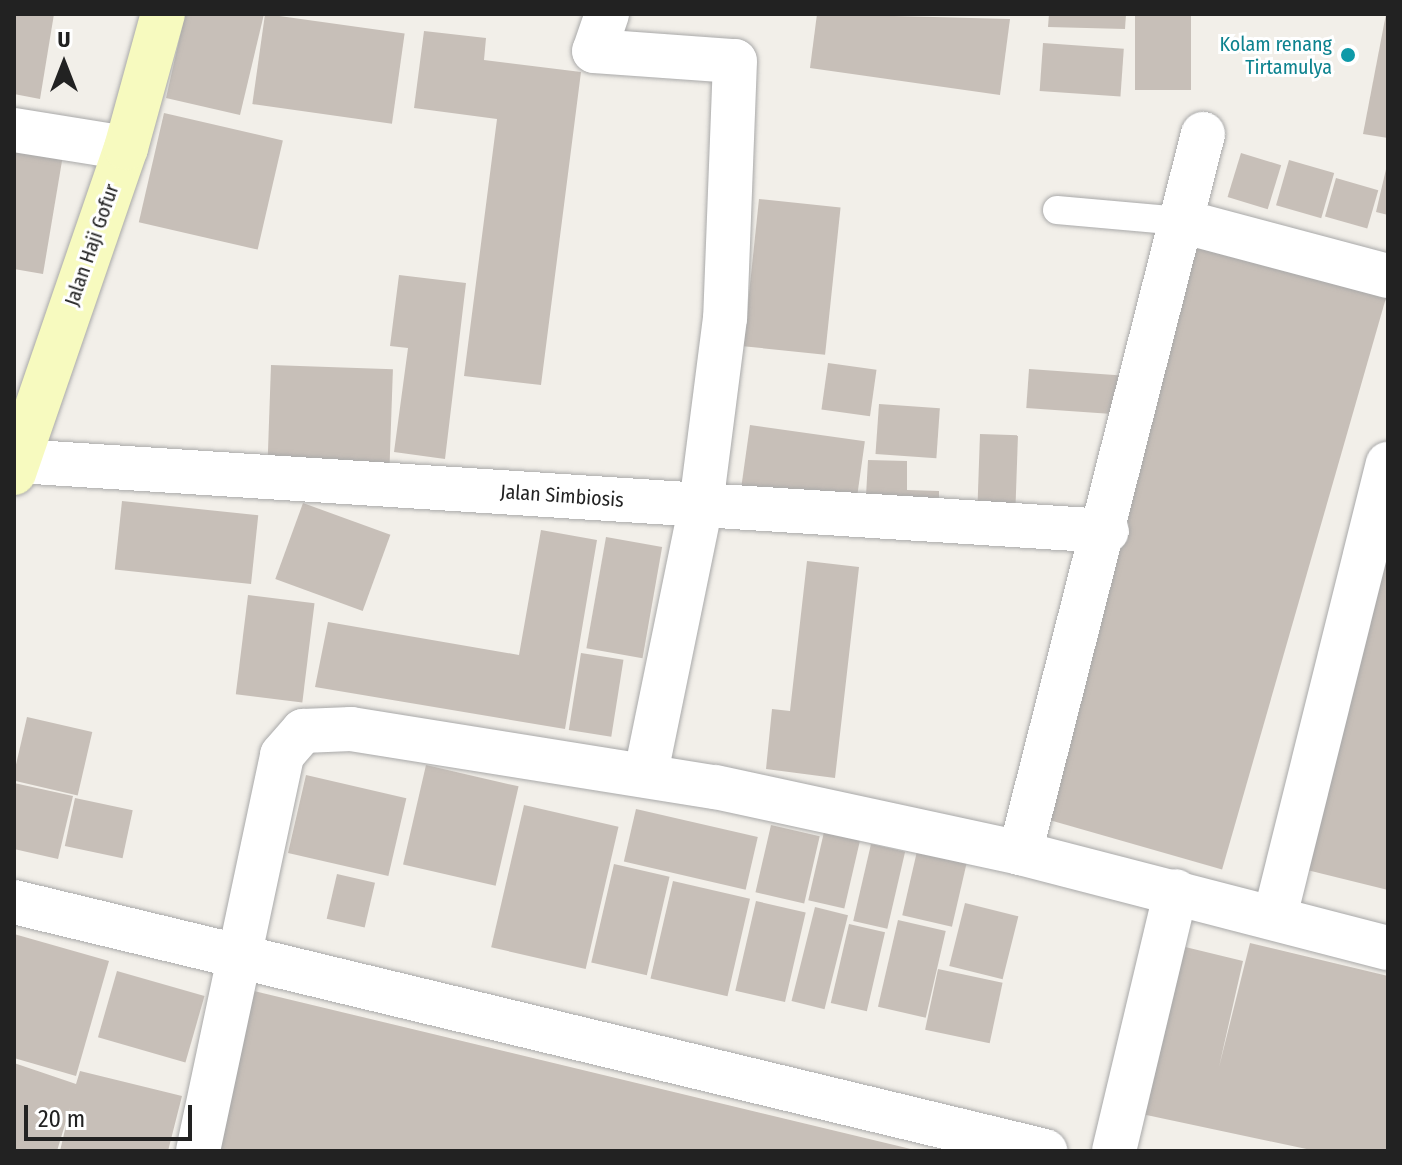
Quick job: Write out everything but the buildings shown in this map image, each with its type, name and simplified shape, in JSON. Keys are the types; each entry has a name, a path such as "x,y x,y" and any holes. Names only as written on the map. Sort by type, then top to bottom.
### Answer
{"street":[{"name":"Jalan Haji Gofur","path":"16,467 126,148 163,14"},
{"path":"607,14 594,51 735,61 725,318 701,505 646,774"},
{"path":"14,130 126,148"},
{"path":"1020,853 1107,531 1203,134"},
{"path":"1181,221 1388,276"},
{"path":"1275,916 1388,464"},
{"name":"Jalan Simbiosis","path":"16,467 1107,531"},
{"path":"198,1151 244,959 282,755 303,731 351,729 646,774 1020,853 1275,916 1388,948"},
{"path":"1114,1151 1176,891"},
{"path":"14,902 1045,1151"}],"lane":[{"path":"1057,210 1181,221"}],"place":[{"name":"Kolam renang Tirtamulya","path":"1348,55"}]}
